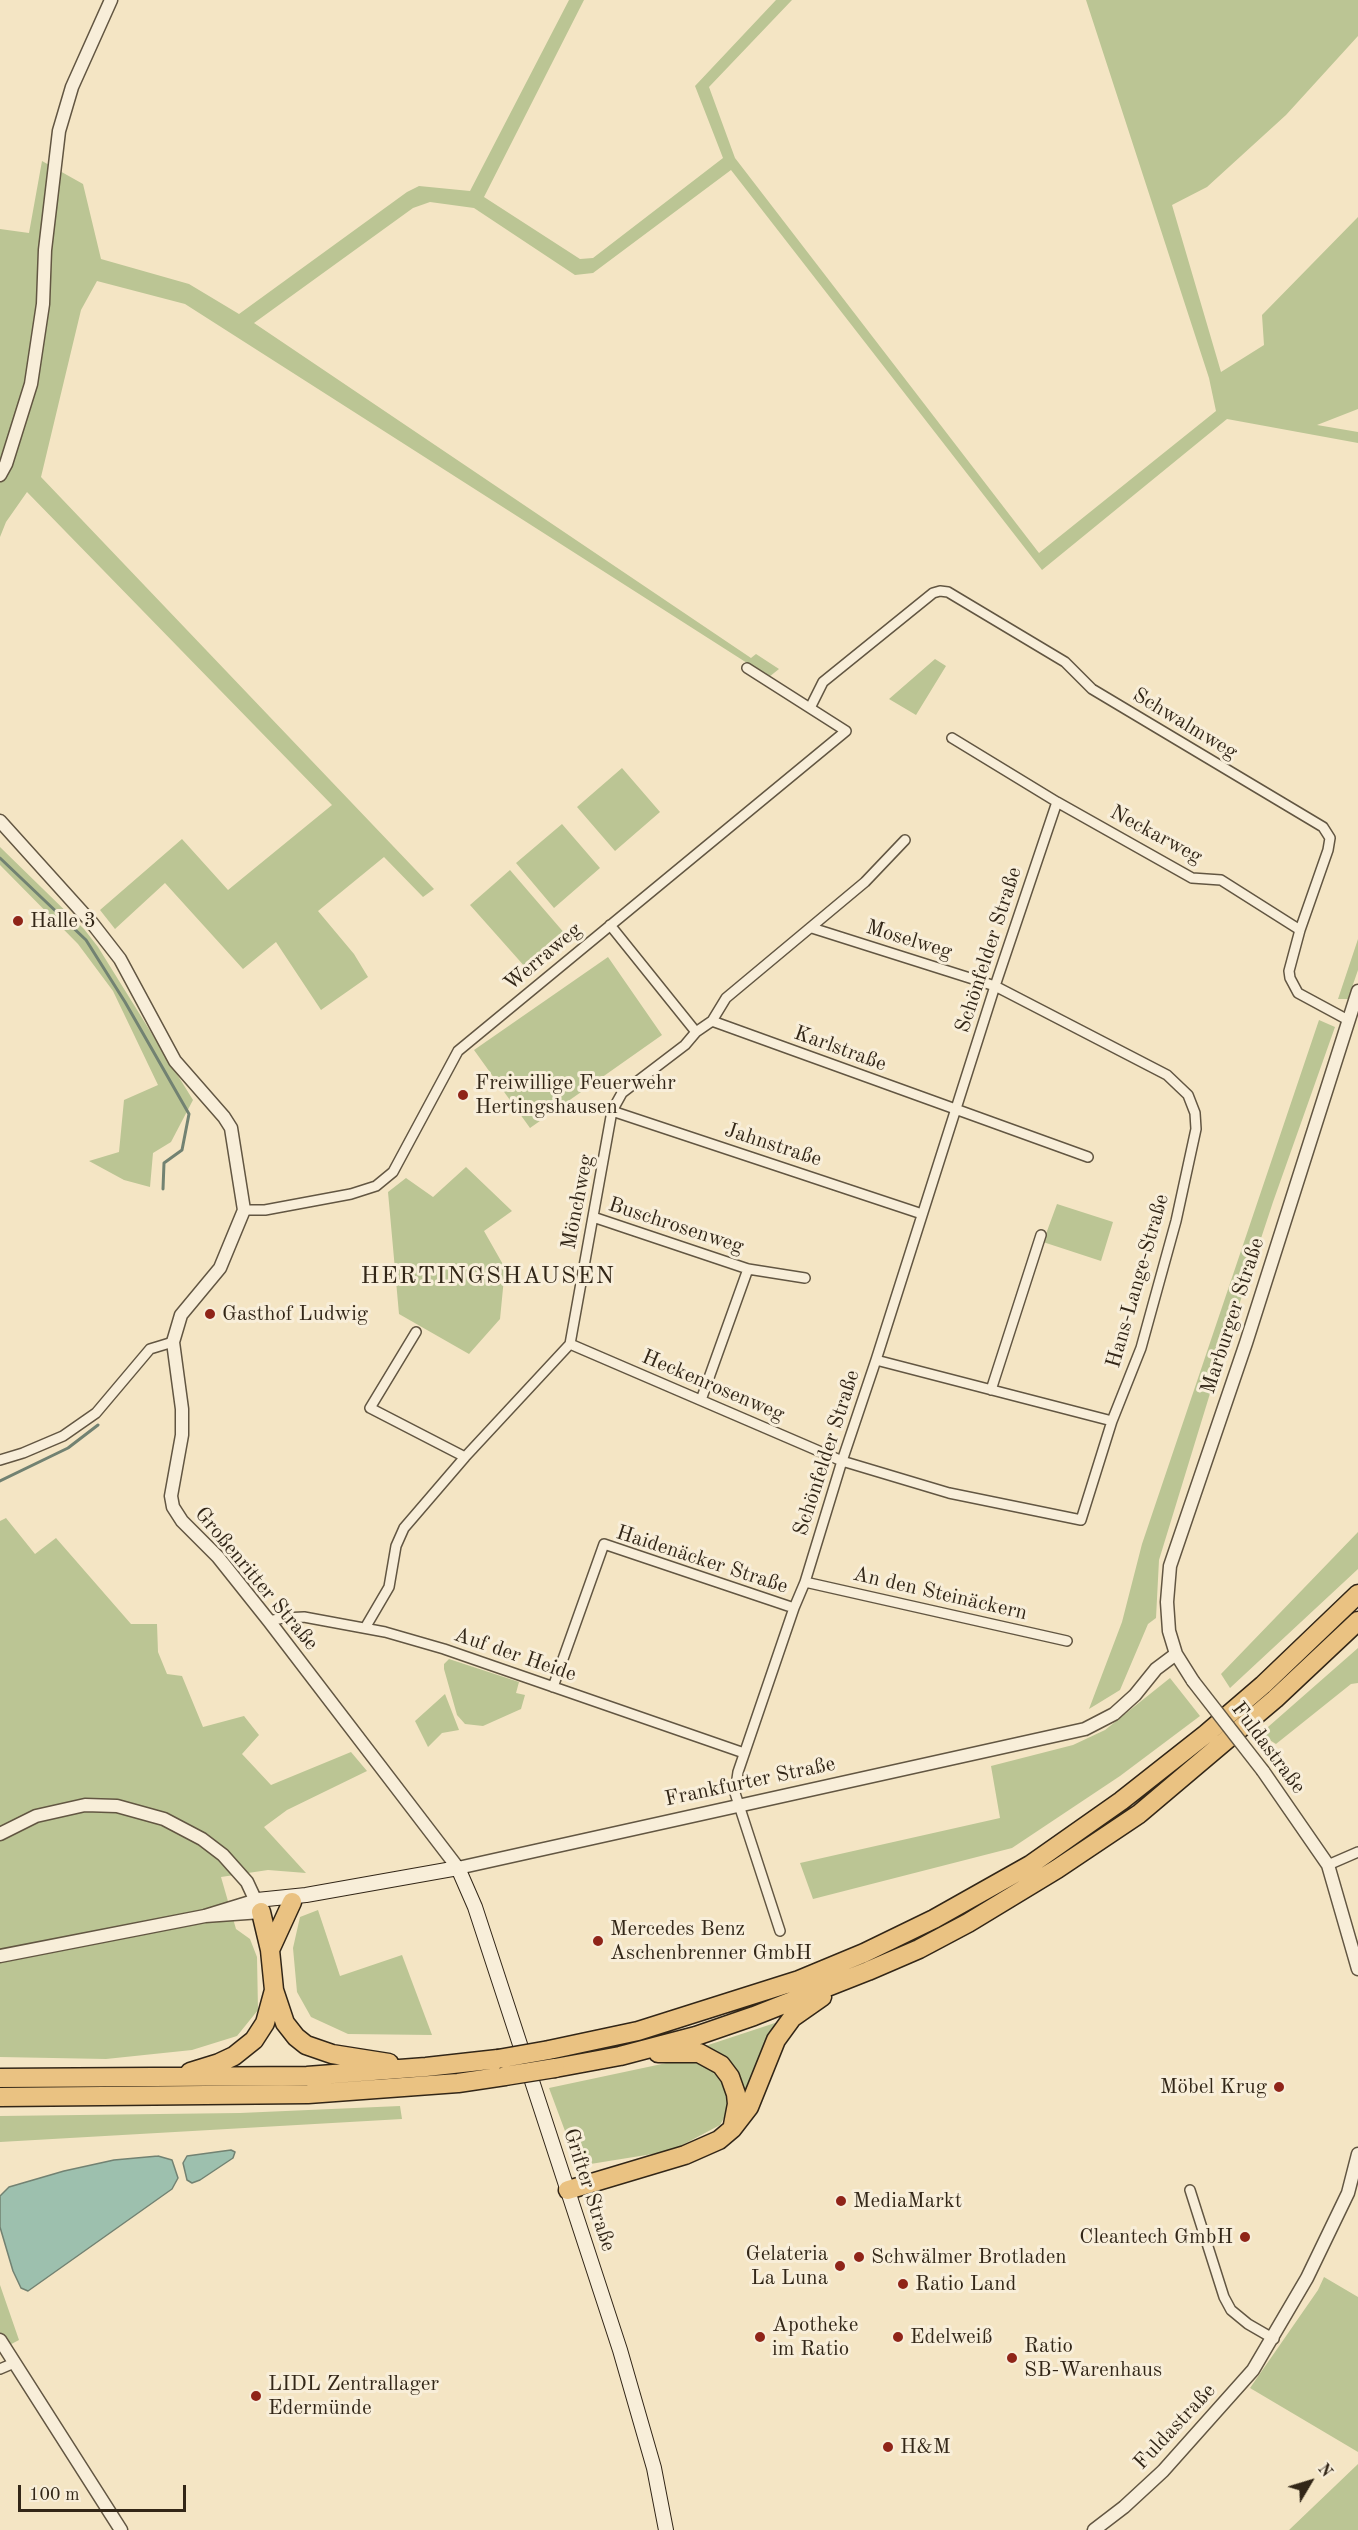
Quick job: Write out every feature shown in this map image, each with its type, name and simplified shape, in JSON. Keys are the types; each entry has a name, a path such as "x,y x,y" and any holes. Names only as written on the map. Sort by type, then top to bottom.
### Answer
{"highway":[{"path":"0,2078 307,2076 498,2059 638,2031 799,1980 864,1953 934,1919 1030,1865 1121,1801 1206,1734 1263,1685 1358,1594"},
{"path":"0,2097 308,2094 458,2084 620,2056 696,2036 754,2016 919,1949 968,1923 1057,1869 1139,1814 1275,1699 1358,1621"},
{"path":"270,1950 281,1921 299,1898"},
{"path":"259,1906 270,1950 274,1990 285,2023 306,2045 332,2054 426,2067"},
{"path":"568,2190 685,2155 719,2140 732,2129 749,2107 776,2040 792,2018 813,2002 868,1971"},
{"path":"161,2077 210,2066 245,2048 254,2040 264,2023 274,1990"},
{"path":"620,2056 686,2052 713,2060 726,2071 735,2087 737,2104 732,2129"}],"main road":[{"name":"Frankfurter Straße","path":"259,1906 458,1868"},
{"name":"Grifter Straße","path":"458,1868 475,1907 620,2350 654,2468 666,2530"}],"street":[{"path":"0,476 6,464 31,384 43,304 45,250 59,131 72,87 111,0"},
{"name":"Schwalmweg","path":"810,708 823,682 933,593 948,592 1065,662 1092,689 1323,827 1330,838 1328,850 1300,930"},
{"name":"Werraweg","path":"244,1210 265,1210 351,1194 376,1186 393,1172 458,1051 846,731 747,668"},
{"name":"Neckarweg","path":"952,738 1058,802 1192,878 1221,880 1300,930"},
{"name":"Schönfelder Straße","path":"780,1932 735,1794 738,1772 805,1582 995,986 1058,802"},
{"path":"0,821 92,923 120,958 175,1061 231,1128 244,1210"},
{"name":"Mönchweg","path":"570,1344 612,1111 622,1093 685,1045 696,1032 712,1021 726,998 866,882 905,840"},
{"path":"610,925 696,1032"},
{"name":"Moselweg","path":"812,928 995,986"},
{"path":"1300,930 1289,971 1290,978 1298,993 1348,1020"},
{"name":"Hans-Lange-Straße","path":"842,1461 948,1493 1081,1520 1112,1421 1142,1348 1176,1221 1196,1129 1195,1113 1188,1095 1167,1075 995,986"},
{"name":"Marburger Straße","path":"1176,1654 1167,1619 1170,1566 1246,1343 1358,991"},
{"name":"Karlstraße","path":"712,1021 956,1111"},
{"name":"Jahnstraße","path":"612,1111 922,1214"},
{"path":"956,1111 1088,1157"},
{"name":"Großenritter Straße","path":"244,1210 220,1268 181,1315 173,1342 182,1409 182,1435 171,1496 173,1507 182,1521 218,1557 269,1621 458,1868"},
{"name":"Buschrosenweg","path":"593,1217 748,1269 805,1278"},
{"path":"991,1390 1041,1235"},
{"name":"Buschrosenweg","path":"701,1400 748,1269"},
{"path":"416,1332 370,1408 465,1457"},
{"path":"0,1460 24,1454 63,1436 96,1413 150,1349 173,1342"},
{"path":"365,1628 389,1587 396,1546 404,1528 465,1457 570,1344"},
{"name":"Heckenrosenweg","path":"570,1344 842,1461"},
{"path":"876,1360 1112,1421"},
{"name":"Haidenäcker Straße","path":"553,1687 604,1544 794,1608"},
{"name":"An den Steinäckern","path":"805,1582 1067,1641"},
{"name":"Auf der Heide","path":"269,1621 304,1617 365,1628 444,1649 744,1753"},
{"name":"Fuldastraße","path":"1176,1654 1193,1681 1263,1771 1328,1865 1358,1969"},
{"name":"Frankfurter Straße","path":"458,1868 1085,1729 1114,1714 1135,1695 1156,1669 1176,1654"},
{"path":"0,1834 36,1816 68,1807 101,1805 133,1809 177,1825 213,1847 240,1873 259,1906 0,1956"},
{"path":"1328,1865 1358,1852"},
{"name":"Fuldastraße","path":"1094,2530 1124,2507 1179,2455 1253,2370 1274,2339 1307,2278 1348,2193 1358,2154"},
{"path":"1190,2190 1224,2297 1231,2310 1248,2324 1274,2339"},
{"path":"0,2340 121,2530"},
{"path":"0,2369 14,2363"}],"shaded area":[{"path":"569,0 584,0 484,197 580,259 593,258 723,158 695,86 776,0 792,0 709,87 735,158 1039,553 1216,411 1209,378 1086,0 1358,0 1358,36 1286,115 1207,187 1172,205 1221,372 1264,345 1262,315 1358,217 1358,409 1317,425 1358,432 1358,443 1227,419 1042,570 731,170 593,273 575,275 474,208 430,202 413,208 254,323 751,658 756,654 779,669 769,677 185,304 97,281 81,310 41,477 434,889 423,897 384,857 318,911 354,954 368,977 321,1010 276,942 243,969 165,883 115,929 100,910 182,839 228,890 332,805 27,492 6,522 0,537 0,229 29,233 42,161 83,184 101,259 189,284 239,314 407,192 419,186 470,191"},
{"path":"935,659 946,666 916,715 889,699"},
{"path":"622,768 660,812 615,851 577,807"},
{"path":"562,824 600,868 554,908 516,863"},
{"path":"0,847 84,929 98,947 193,1100 171,1142 153,1153 150,1187 124,1180 89,1161 119,1152 124,1100 158,1085 113,991 78,944 0,865"},
{"path":"510,870 566,935 526,968 470,905"},
{"path":"1358,939 1358,970 1348,999 1338,999"},
{"path":"608,957 662,1035 530,1128 474,1050"},
{"path":"1319,1020 1335,1027 1273,1202 1212,1387 1159,1560 1156,1618 1148,1624 1120,1690 1089,1709 1122,1622 1142,1544"},
{"path":"466,1167 512,1211 484,1231 505,1268 500,1319 469,1354 399,1314 388,1192 406,1178 433,1197"},
{"path":"1057,1204 1113,1222 1101,1261 1043,1242"},
{"path":"6,1518 35,1554 56,1538 131,1624 157,1624 158,1652 167,1674 182,1676 203,1727 244,1716 259,1735 242,1754 271,1785 351,1752 367,1771 287,1810 264,1827 306,1873 268,1870 221,1877 236,1929 250,1939 257,1957 258,2010 237,2036 192,2050 106,2059 0,2057 0,1521"},
{"path":"1358,1532 1358,1569 1230,1688 1221,1674"},
{"path":"1358,1648 1358,1683 1351,1684 1276,1744 1260,1734"},
{"path":"449,1659 519,1682 516,1693 525,1695 521,1709 483,1726 465,1724 457,1715 444,1669 444,1664"},
{"path":"1170,1678 1200,1716 1120,1776 1012,1848 813,1899 800,1863 1000,1818 991,1766 1073,1745 1105,1730"},
{"path":"445,1694 459,1730 442,1733 428,1747 415,1721"},
{"path":"318,1910 340,1976 402,1955 432,2035 348,2034 311,2017 297,1992 293,1948 300,1917"},
{"path":"784,2020 747,2103 740,2088 696,2049"},
{"path":"676,2061 700,2061 719,2072 729,2091 728,2111 720,2125 671,2151 578,2166 549,2088"},
{"path":"400,2106 402,2119 0,2142 0,2116 240,2113"},
{"path":"231,2150 235,2152 233,2158 200,2180 192,2183 187,2180 183,2163 187,2156"},
{"path":"158,2156 172,2160 178,2178 172,2189 28,2291 21,2288 13,2271 0,2227 0,2196 9,2187 114,2160"},
{"path":"1324,2277 1358,2297 1358,2452 1250,2388 1318,2290"},
{"path":"0,2285 19,2340 0,2350"},
{"path":"1358,2464 1358,2530 1289,2530"}],"waterway":[{"path":"0,858 86,940 125,1002 189,1114 182,1150 164,1163 163,1189"},
{"path":"0,1481 68,1448 98,1425"}],"place":[{"name":"Halle 3","path":"18,921"},
{"name":"Freiwillige Feuerwehr Hertingshausen","path":"463,1095"},
{"name":"Gasthof Ludwig","path":"210,1314"},
{"name":"Mercedes Benz Aschenbrenner GmbH","path":"598,1941"},
{"name":"Möbel Krug","path":"1279,2087"},
{"name":"MediaMarkt","path":"841,2201"},
{"name":"Cleantech GmbH","path":"1245,2237"},
{"name":"Schwälmer Brotladen","path":"859,2257"},
{"name":"Gelateria La Luna","path":"840,2266"},
{"name":"Ratio Land","path":"903,2284"},
{"name":"Apotheke im Ratio","path":"760,2337"},
{"name":"Edelweiß","path":"898,2337"},
{"name":"Ratio SB-Warenhaus","path":"1012,2358"},
{"name":"LIDL Zentrallager Edermünde","path":"256,2396"},
{"name":"H&M","path":"888,2447"}],"district":[{"name":"HERTINGSHAUSEN","path":"488,1277"}]}
